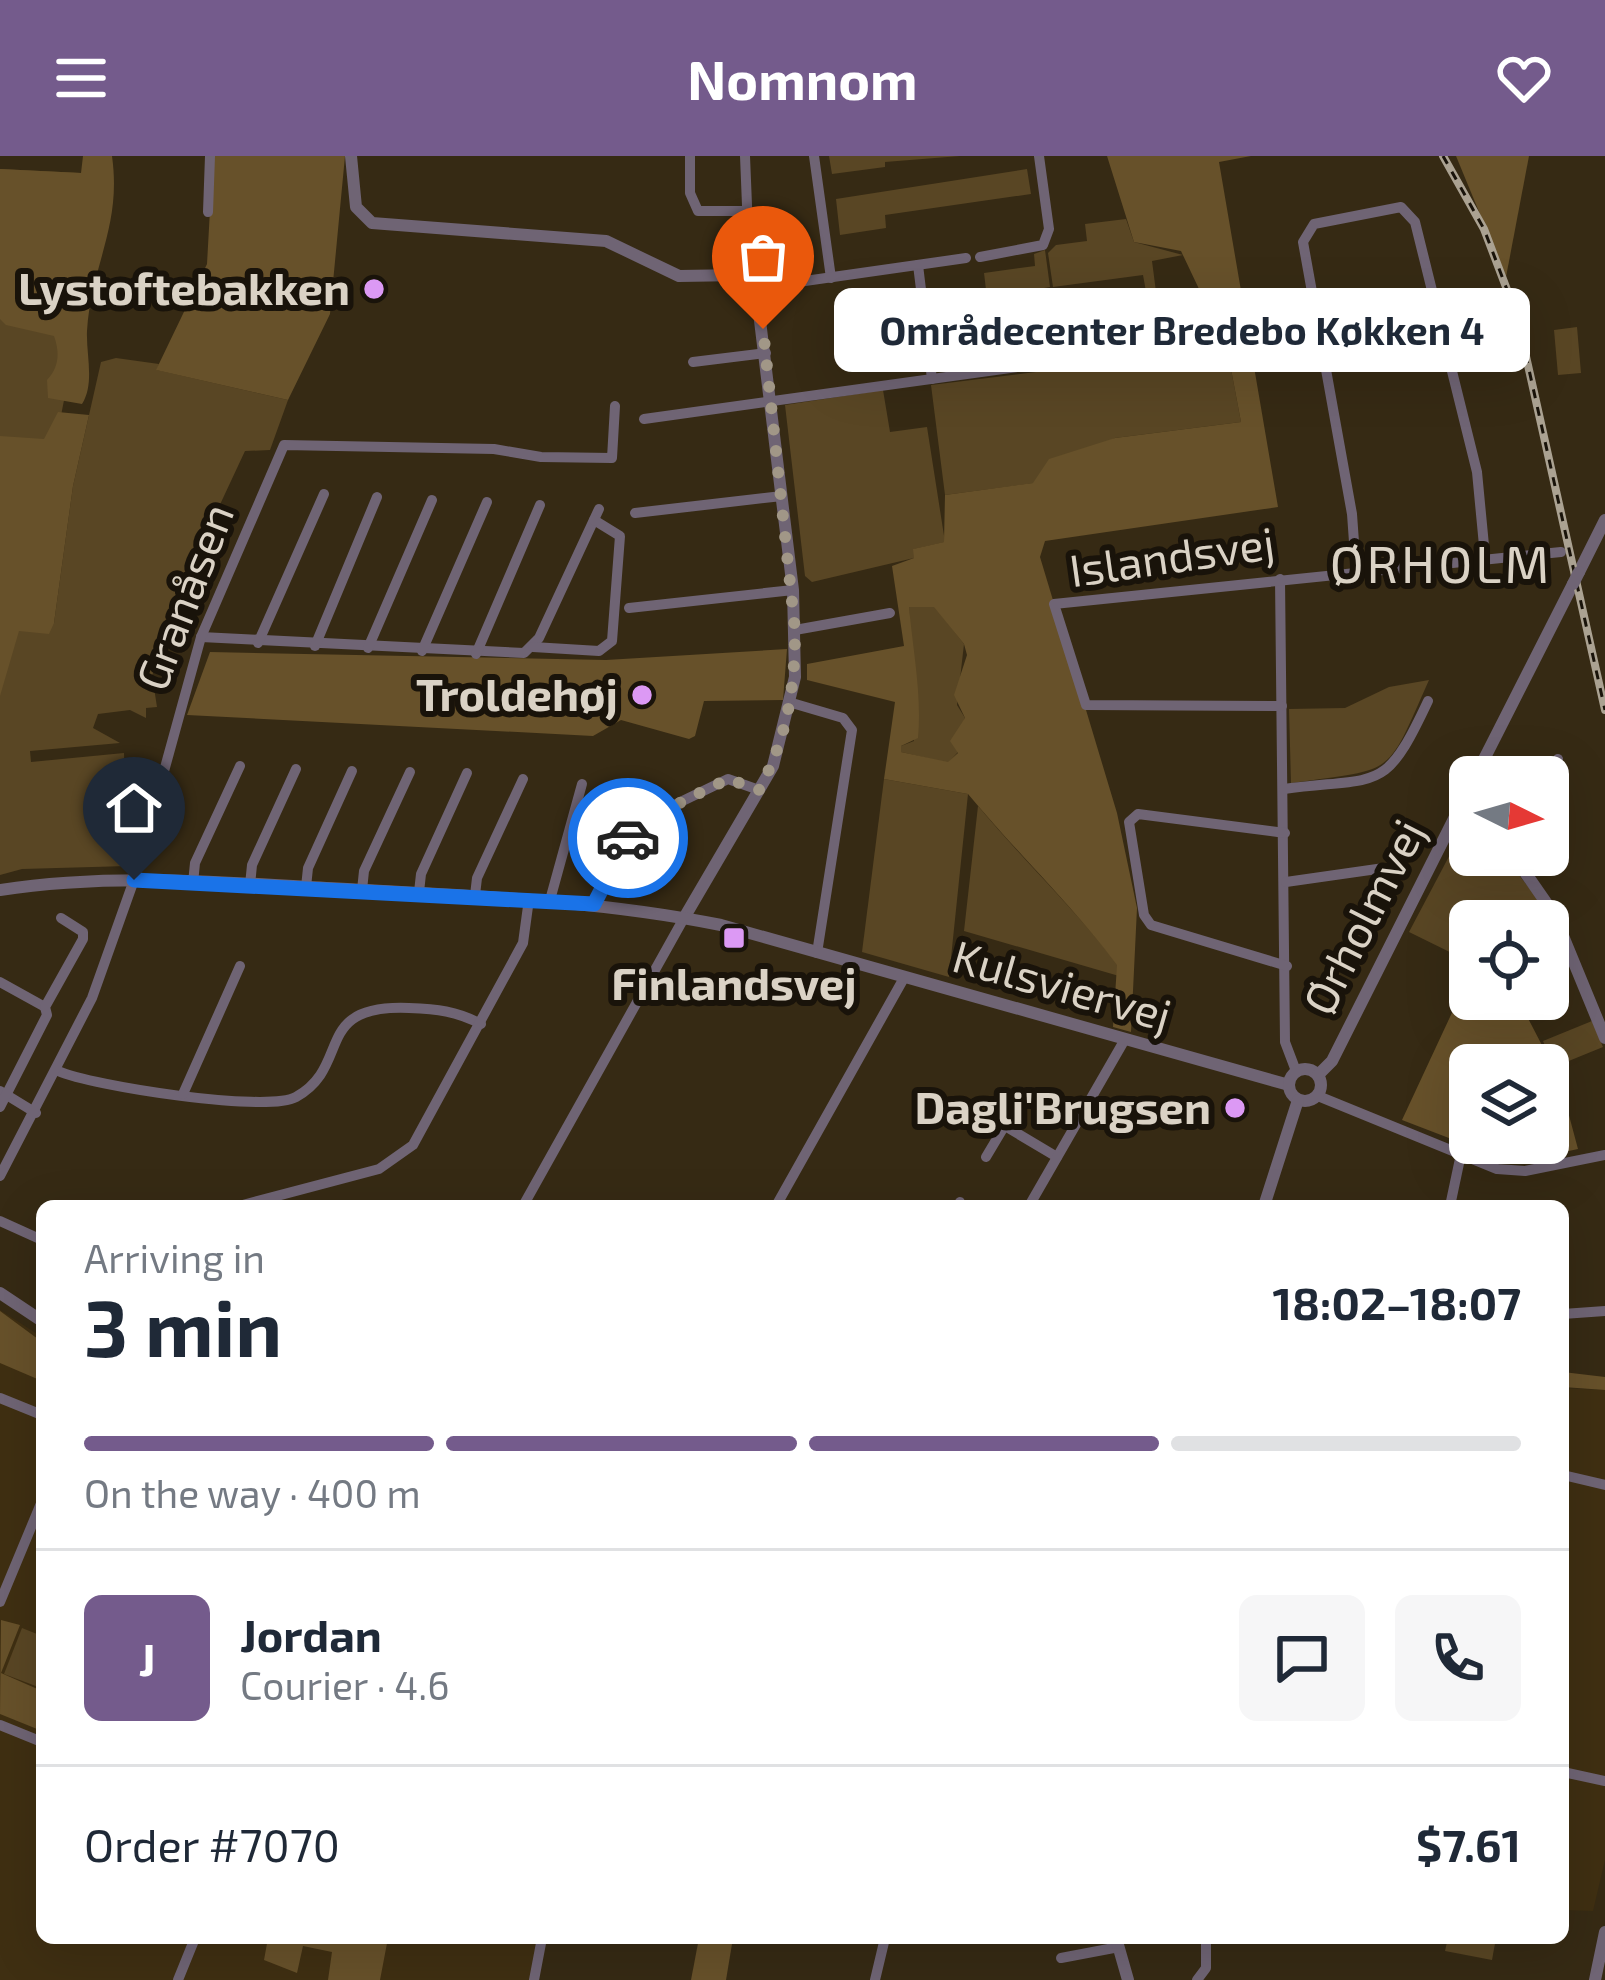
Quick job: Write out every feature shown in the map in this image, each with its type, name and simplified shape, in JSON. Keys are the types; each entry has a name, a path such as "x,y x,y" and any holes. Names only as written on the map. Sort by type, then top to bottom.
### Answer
{"street":[{"path":"208,212 210,156"},
{"path":"351,156 356,207 372,223 606,241 679,276 730,274 753,284 1030,250 1045,242 1049,229 1039,156"},
{"path":"690,156 690,193 698,212 748,211"},
{"path":"526,1200 759,790 781,745 792,703 793,590 766,353 753,284 745,156"},
{"path":"814,156 831,278"},
{"path":"1356,569 1352,514 1304,235 1314,224 1388,207 1401,206 1415,221 1477,472 1485,556"},
{"path":"918,265 932,379"},
{"path":"644,419 1154,348 1150,327 929,358"},
{"path":"693,362 766,353"},
{"name":"Granåsen","path":"0,1176 58,1071 134,880 201,638 284,445 494,448 541,457 613,458 615,406"},
{"path":"258,643 324,494"},
{"path":"634,513 782,496"},
{"path":"315,646 377,497"},
{"path":"368,648 432,500"},
{"path":"422,651 487,502"},
{"path":"476,653 540,505"},
{"path":"201,638 514,656 533,647 599,651 612,641 620,536 597,514 533,647"},
{"path":"1486,756 1605,520"},
{"name":"Islandsvej","path":"1282,706 1086,705 1066,656 1054,604 1356,569 1562,552"},
{"path":"1280,579 1286,1042 1296,1071"},
{"path":"629,608 793,590"},
{"path":"795,630 890,613"},
{"path":"1284,789 1380,776 1401,758 1428,701"},
{"path":"792,703 843,718 852,730 817,953"},
{"path":"193,883 195,863 240,766"},
{"path":"250,885 252,865 296,770"},
{"path":"306,887 308,868 352,771"},
{"path":"362,890 364,871 410,772"},
{"path":"419,892 421,874 466,773"},
{"path":"476,895 477,878 523,779"},
{"path":"594,904 637,824 728,779 759,790"},
{"path":"550,900 582,784"},
{"path":"1285,833 1138,814 1130,822 1150,925 1287,966"},
{"name":"Ørholmvej","path":"1318,1076 1343,1040 1449,827"},
{"path":"1286,882 1384,868"},
{"path":"1528,876 1554,914 1605,1038"},
{"name":"Kulsviervej","path":"0,890 134,880 594,904 684,918 1288,1084"},
{"path":"262,1200 379,1169 413,1144 523,943 529,898"},
{"path":"36,1113 2,1098 83,939 83,932 61,919"},
{"path":"182,1094 240,966"},
{"path":"779,1200 904,978"},
{"path":"0,982 45,1007"},
{"path":"232,984 246,991"},
{"path":"58,1071 100,1087 289,1100 310,1086 346,1024 367,1008 447,1009 481,1024"},
{"path":"1032,1200 1124,1041"},
{"path":"1266,1200 1298,1100 1288,1084 1296,1071 1308,1069 1318,1076 1318,1096"},
{"path":"1298,1100 1318,1096 1449,1149"},
{"path":"986,1157 1020,1100"},
{"path":"1005,1126 1057,1157"},
{"path":"1569,1163 1605,1155"},
{"path":"1451,1200 1459,1164"},
{"path":"1485,1164 1526,1172 1563,1164"},
{"path":"0,1221 36,1237"},
{"path":"0,1293 36,1318"},
{"path":"1569,1314 1605,1311"},
{"path":"0,1398 36,1413"},
{"path":"1569,1476 1605,1485"},
{"path":"0,1602 36,1515"},
{"path":"0,1725 36,1740"},
{"path":"1569,1773 1605,1781"},
{"path":"1594,1980 1605,1932"},
{"path":"178,1980 193,1944"},
{"path":"534,1980 541,1944"},
{"path":"875,1980 884,1944"},
{"path":"1061,1958 1114,1944"},
{"path":"1118,1944 1128,1980"},
{"path":"1197,1980 1206,1968 1206,1944"}],"shaded area":[{"path":"83,156 112,156 114,181 110,225 90,307 89,378 82,404 48,398 47,380 57,360 54,336 6,325 0,319 0,169 81,173"},
{"path":"213,156 345,156 330,314 288,400 156,370 207,264"},
{"path":"829,156 960,156 885,162 885,167 832,174"},
{"path":"1107,156 1251,156 1219,162 1278,507 1045,541 1040,557 1117,813 1137,908 1131,1032 1113,1027 1117,965 968,794 884,779 895,702 807,680 807,664 904,646 892,566 914,558 913,549 944,542 945,495 1033,483 1049,459 1115,438 1241,422 1227,348 1181,251 1134,242","holes":["909,607 934,607 964,644 967,655 954,695 965,718 950,741 958,753 948,762 901,752 901,746 918,738 919,722"]},
{"path":"1456,156 1529,156 1506,277"},
{"path":"0,169 82,173 68,380 54,451 54,623 73,486 101,362 116,358 159,364 157,370 288,400 270,450 245,451 181,588 166,632 171,641 152,675 157,707 146,708 146,718 130,710 98,714 93,728 120,743 30,751 31,762 124,753 128,866 22,869 0,875"},
{"path":"1027,169 1031,194 885,215 886,228 840,235 836,199"},
{"path":"1126,219 1134,242 1183,255 1152,261 1158,307 1149,308 1143,275 1053,287 1048,253 1056,245 1087,241 1085,224"},
{"path":"1045,250 1050,287 987,298 984,273 1035,266 1034,254"},
{"path":"1577,327 1581,373 1558,375 1554,330"},
{"path":"1227,348 1241,422 1115,438 1034,483 945,495 931,385"},
{"path":"883,390 890,432 927,427 945,542 914,549 914,558 812,582 805,576 785,405"},
{"path":"58,412 89,415 73,486 54,623 49,634 19,631 0,696 0,436 44,439"},
{"path":"909,607 935,607 964,644 957,705 965,718 958,752 948,763 901,752 901,746 914,741"},
{"path":"787,649 783,700 704,701 695,736 689,739 621,720 593,736 187,715 210,652 606,660"},
{"path":"1429,680 1404,736 1383,763 1370,770 1291,783 1289,709 1345,708 1389,687"},
{"path":"884,779 968,794 949,977 862,952"},
{"path":"978,806 1101,944 1118,965 1119,976 964,931"},
{"path":"1449,856 1449,876 1520,876 1539,900 1449,900 1449,952 1409,932"},
{"path":"1449,1019 1529,1020 1541,1044 1449,1044 1449,1138 1402,1120"},
{"path":"1592,1021 1603,1047 1569,1061 1569,1044 1543,1041"},
{"path":"1569,1115 1578,1149 1569,1151"},
{"path":"0,1310 36,1333 36,1944 544,1944 538,1980 0,1980"},
{"path":"0,1311 36,1338 36,1378 0,1363"},
{"path":"1569,1373 1605,1377 1605,1390 1569,1387"},
{"path":"1569,1388 1605,1390 1605,1860 1593,1911 1569,1910"},
{"path":"1,1620 20,1625 1,1673 36,1688 36,1729 0,1714"},
{"path":"22,1628 36,1634 36,1686 4,1674"},
{"path":"267,1944 387,1944 380,1980 328,1980 332,1952 303,1946 297,1973 264,1960"},
{"path":"698,1944 732,1944 726,1980 691,1980"},
{"path":"1447,1944 1495,1944 1492,1960 1445,1951"}],"railway":[{"path":"1443,156 1484,229 1517,316 1605,710"}],"way so far":[{"path":"628,838 637,824 728,779 759,790 782,742 796,677 795,630 763,329"}],"place":[{"name":"Lystoftebakken","path":"374,289"},
{"name":"Områdecenter Bredebo Køkken 4","path":"763,329"},
{"name":"Troldehøj","path":"642,695"},
{"name":"Finlandsvej","path":"734,938"},
{"name":"Dagli'Brugsen","path":"1235,1108"}],"district":[{"name":"ØRHOLM","path":"1441,565"}],"route":[{"path":"134,880 594,904 628,838"}]}
